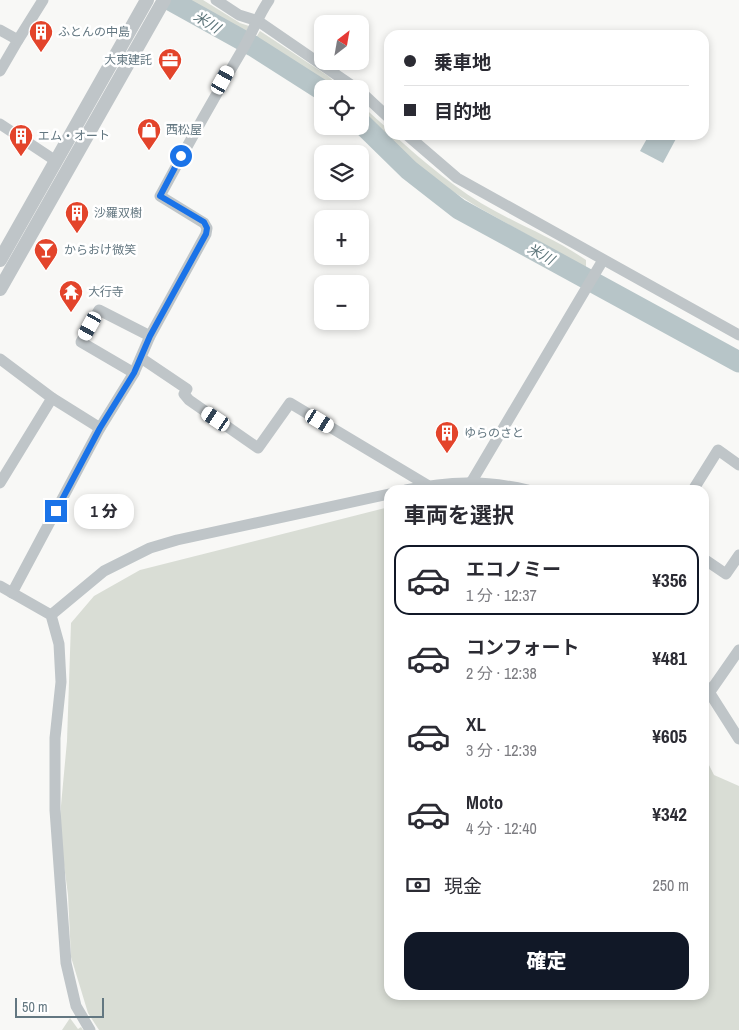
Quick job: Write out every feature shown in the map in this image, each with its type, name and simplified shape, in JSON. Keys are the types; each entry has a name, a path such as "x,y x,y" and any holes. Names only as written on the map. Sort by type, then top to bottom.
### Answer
{"street":[{"path":"0,70 43,0"},
{"path":"0,289 164,0"},
{"path":"216,0 343,80"},
{"path":"12,593 100,428 134,373 150,336 206,234 207,228 204,222 160,196 232,64 270,0"},
{"path":"0,260 145,3"},
{"path":"0,30 18,40"},
{"path":"369,99 384,113"},
{"path":"0,124 56,161"},
{"path":"413,140 457,178 602,262 739,335"},
{"path":"472,481 602,262"},
{"path":"134,373 80,342 99,310 150,336"},
{"path":"142,358 187,389 184,394 189,400 258,448 290,403 427,485 472,481 497,485"},
{"path":"0,359 52,398 100,428"},
{"path":"0,483 52,398"},
{"path":"695,485 718,450 739,465"},
{"path":"51,615 104,571 150,548 177,540 384,495"},
{"path":"709,562 726,574 739,555"},
{"path":"0,586 51,615 59,644 61,682 54,738 55,810 66,963 76,1006 90,1030"},
{"path":"709,685 739,650"},
{"path":"709,693 739,740"}],"shaded area":[{"path":"187,0 203,0 240,23 249,26 245,34"},
{"path":"260,31 314,67 314,70 319,70 332,80 322,80 254,41"},
{"path":"369,112 384,126 384,134 369,121"},
{"path":"390,140 400,140 455,186 481,203 553,240 586,260 586,268 476,206 436,181"},
{"path":"646,140 675,140 663,163 640,151"},
{"path":"384,508 384,1000 709,1000 709,765 714,775 739,786 739,1030 99,1030 88,1013 71,957 68,895 59,827 67,741 71,623 94,596 140,570"},
{"path":"70,1018 78,1029 81,1027 83,1030 62,1030"}],"waterway":[{"name":"米川","path":"170,0 253,46 314,85"},
{"name":"米川","path":"369,131 409,170 459,209 739,362"}],"place":[{"name":"ふとんの中島","path":"41,53"},
{"name":"大東建託","path":"170,81"},
{"name":"西松屋","path":"149,151"},
{"name":"エム・オート","path":"21,157"},
{"name":"沙羅双樹","path":"77,234"},
{"name":"からおけ微笑","path":"46,271"},
{"name":"大行寺","path":"71,313"},
{"name":"ゆらのさと","path":"447,454"}],"route":[{"path":"56,511 100,428 134,373 150,336 206,234 207,228 204,222 160,196 181,156"}]}
